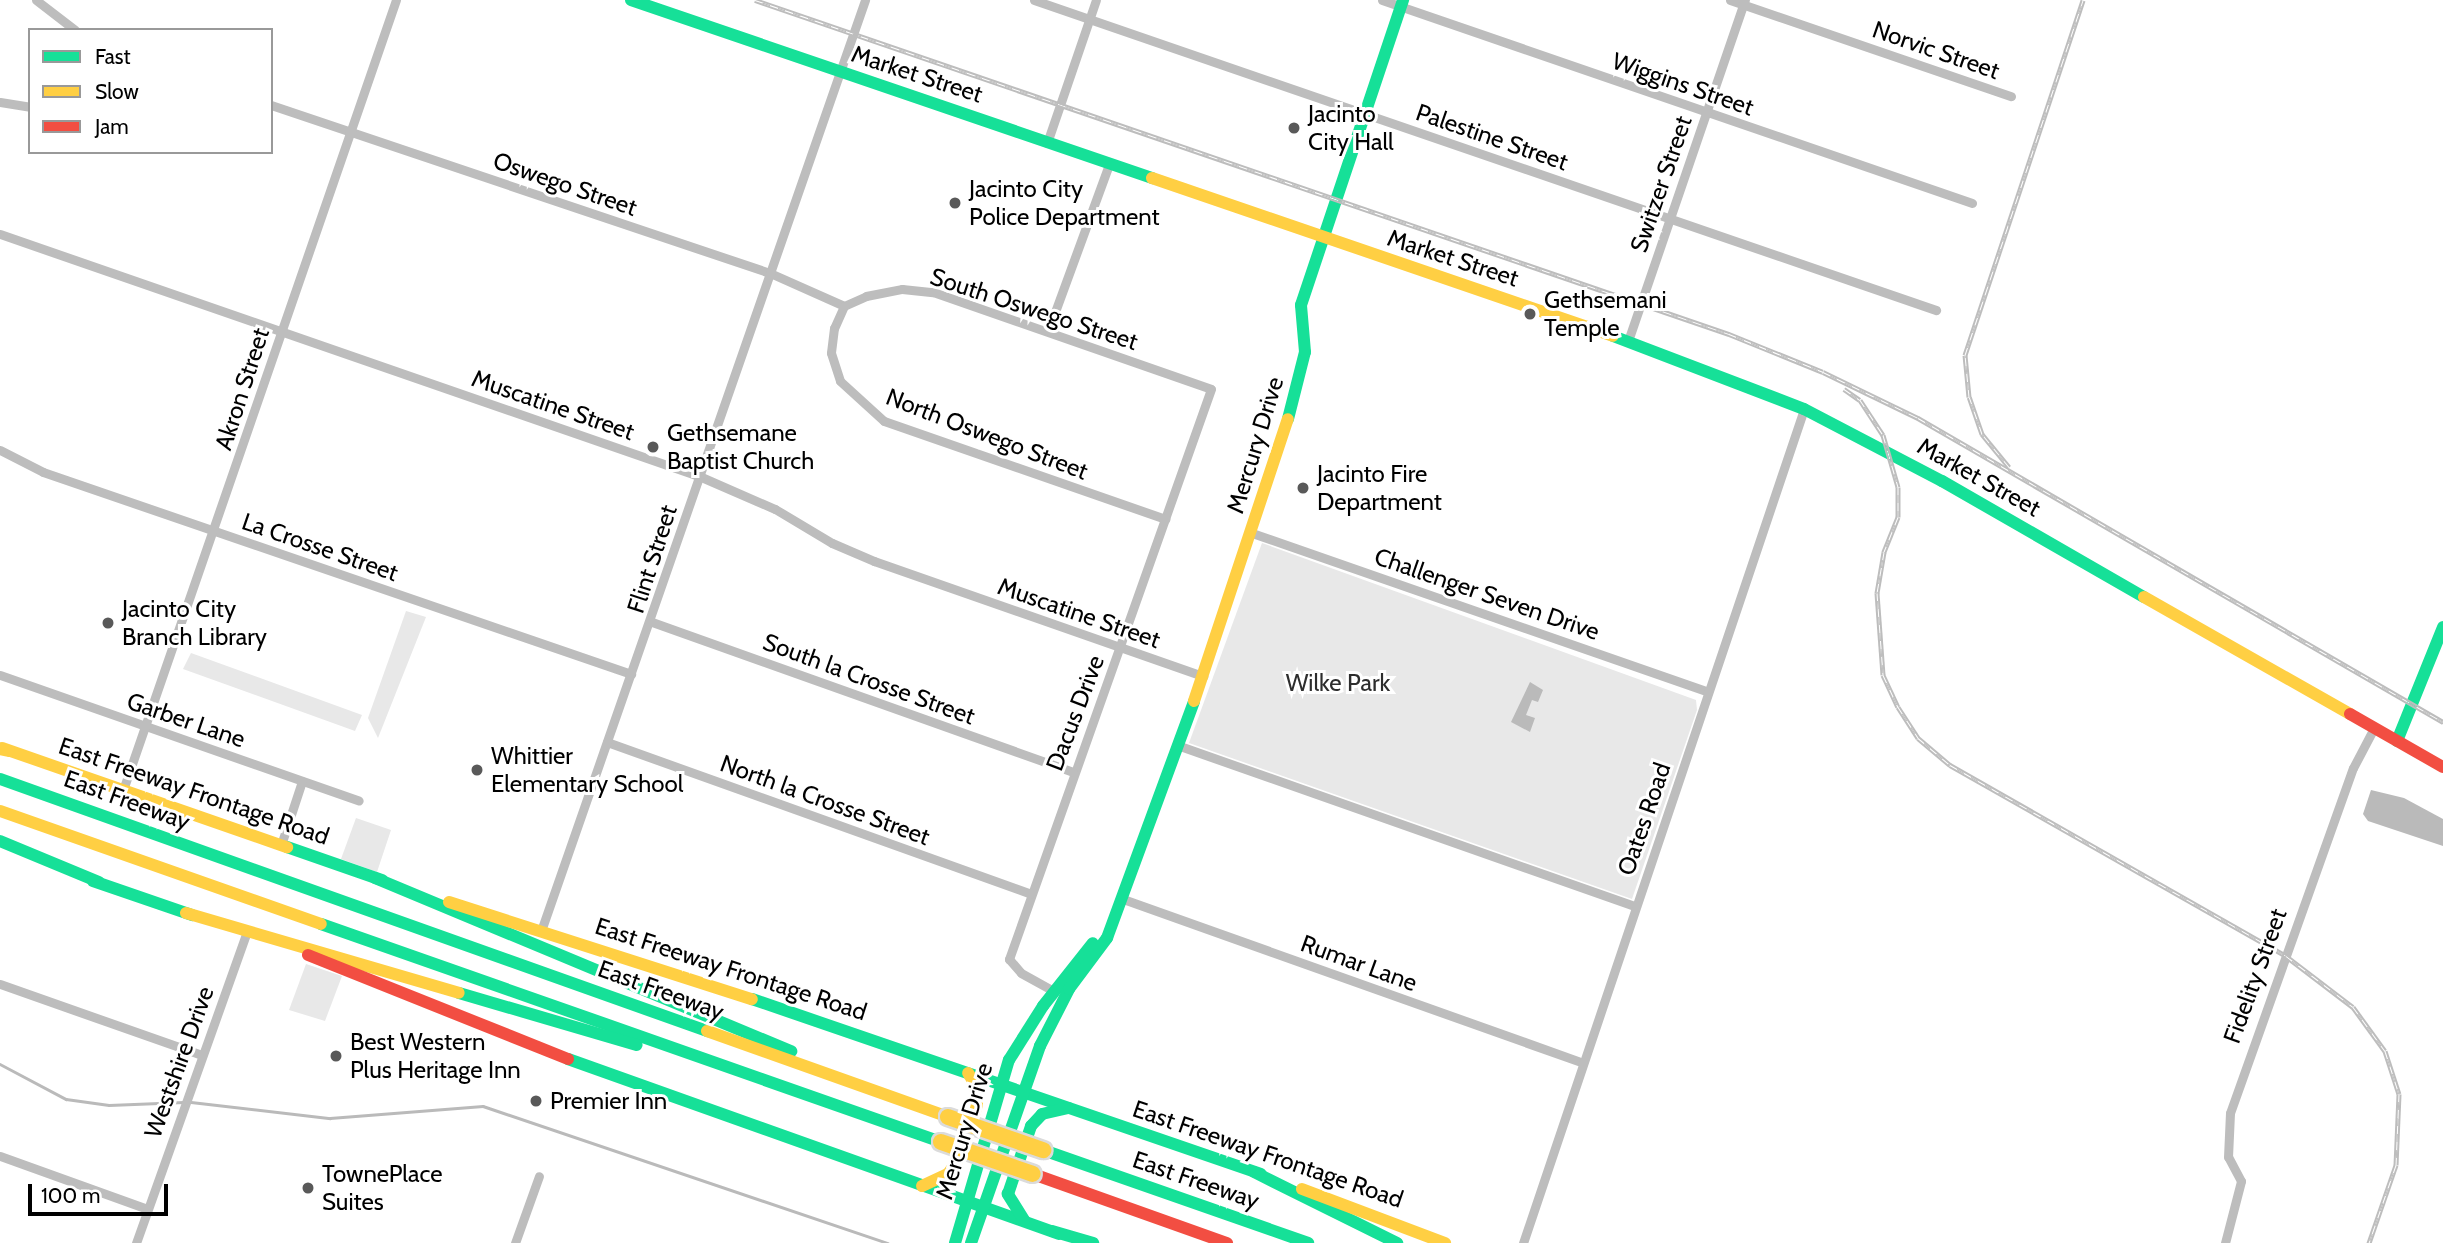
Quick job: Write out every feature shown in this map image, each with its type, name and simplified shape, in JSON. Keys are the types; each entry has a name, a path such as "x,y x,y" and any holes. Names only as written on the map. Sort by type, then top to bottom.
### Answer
{"main road":[{"name":"Market Street","path":"631,0 1323,240 1628,341 1804,409 1941,481 2443,767"},
{"name":"Mercury Drive","path":"971,1243 1052,1020 1107,939 1203,676 1297,390 1305,352 1301,306 1402,3"},
{"path":"2397,741 2443,627"},
{"name":"East Freeway Frontage Road","path":"3,749 375,878 689,977 1254,1172 1445,1243"},
{"name":"East Freeway","path":"0,779 1308,1243"},
{"name":"East Freeway","path":"0,811 1227,1243"},
{"path":"0,841 99,883"},
{"path":"0,849 246,934 590,1068 1085,1243"},
{"path":"375,878 909,1102"},
{"name":"Mercury Drive","path":"955,1243 1009,1060 1054,991 1123,899"},
{"path":"186,913 793,1090"},
{"path":"922,1186 948,1174 962,1154 977,1105 975,1084 968,1073"},
{"path":"1026,1222 1009,1201 1009,1185 1034,1121 1068,1108"},
{"path":"1254,1172 1397,1243"},
{"path":"1052,1231 1093,1243"}],"street":[{"path":"36,0 72,28"},
{"name":"Akron Street","path":"123,790 216,532 396,0"},
{"name":"Flint Street","path":"541,931 631,674 652,622 699,476 865,0"},
{"name":"Palestine Street","path":"1034,0 1936,310"},
{"path":"1047,143 1096,0"},
{"name":"Wiggins Street","path":"1382,0 1402,3 1706,112 1972,203"},
{"name":"Norvic Street","path":"1730,0 1744,2 2011,96"},
{"name":"Switzer Street","path":"1628,341 1744,2"},
{"path":"0,102 28,107"},
{"name":"Oswego Street","path":"273,106 770,273 844,306"},
{"path":"1048,331 1109,164"},
{"name":"Muscatine Street","path":"0,233 699,476 775,509 832,543 874,561 1203,676"},
{"name":"South Oswego Street","path":"844,306 866,296 902,289 933,292 1211,389"},
{"name":"North Oswego Street","path":"844,306 834,328 831,354 840,381 884,421 1165,519"},
{"name":"Dacus Drive","path":"1054,991 1021,973 1009,960 1073,772 1121,647 1211,389"},
{"name":"Oates Road","path":"1522,1243 1804,409"},
{"name":"La Crosse Street","path":"0,450 43,472 631,674"},
{"name":"Challenger Seven Drive","path":"1252,533 1708,692"},
{"name":"South la Crosse Street","path":"652,622 1073,772"},
{"name":"Garber Lane","path":"0,675 359,801"},
{"name":"Fidelity Street","path":"2225,1243 2241,1181 2228,1157 2230,1112 2353,768 2374,728"},
{"name":"North la Crosse Street","path":"607,742 1031,894"},
{"path":"1177,745 1634,906"},
{"path":"281,845 302,781"},
{"name":"Rumar Lane","path":"1123,899 1582,1062"},
{"name":"Westshire Drive","path":"136,1243 246,934"},
{"path":"0,984 202,1055"},
{"path":"0,1156 147,1209"},
{"path":"515,1243 539,1176"}],"green space":[{"name":"Wilke Park","path":"1262,543 1696,700 1697,710 1632,899 1189,743"},
{"path":"406,611 426,617 378,738 368,718"},
{"path":"191,653 362,715 355,731 183,669"},
{"path":"356,818 391,830 377,872 341,859"},
{"path":"306,964 342,976 325,1021 289,1010"}],"shaded area":[{"path":"1530,682 1543,690 1538,702 1532,700 1526,715 1535,718 1530,732 1511,722"},
{"path":"2371,790 2404,798 2443,819 2443,846 2368,821 2363,814"}],"waterway":[{"path":"0,1064 66,1099 109,1105 184,1102"},
{"path":"191,1102 330,1118 483,1106 887,1243"}],"railway":[{"path":"755,0 1729,334 1823,372 1918,418 2443,722"},
{"path":"2009,467 1982,434 1969,397 1965,355 2083,0"},
{"path":"1844,389 1860,400 1883,435 1898,487 1898,517 1884,552 1877,593 1883,675 1898,707 1918,738 1950,765 2286,956 2353,1007 2385,1051 2399,1094 2396,1165 2369,1243"}],"traffic: fast":[{"path":"631,0 1152,178"},
{"path":"1288,419 1305,352 1301,305 1403,0"},
{"path":"1613,336 1804,409 1942,481 2144,597"},
{"path":"2397,741 2443,627"},
{"path":"971,1243 1040,1046 1069,989 1107,938 1194,701"},
{"path":"0,779 707,1031"},
{"path":"0,841 99,882"},
{"path":"287,847 382,880"},
{"path":"375,878 791,1051"},
{"path":"93,881 192,915"},
{"path":"321,924 941,1142"},
{"path":"955,1243 1009,1060 1043,1006 1093,943"},
{"path":"459,993 637,1045"},
{"path":"752,999 1261,1174"},
{"path":"568,1059 1059,1234"},
{"path":"1024,1220 1008,1194 1031,1126 1042,1114 1068,1108"},
{"path":"1043,1150 1308,1243"},
{"path":"1254,1172 1397,1243"},
{"path":"1052,1231 1093,1243"}],"traffic: slow":[{"path":"1152,178 1613,336"},
{"path":"1194,701 1288,419"},
{"path":"2144,597 2350,714"},
{"path":"2,748 287,847"},
{"path":"0,749 9,751"},
{"path":"0,811 321,924"},
{"path":"449,902 752,999"},
{"path":"186,913 459,993"},
{"path":"707,1031 948,1117"},
{"path":"922,1186 948,1174 962,1154 977,1105 975,1084 968,1073"},
{"path":"948,1117 1043,1150"},
{"path":"941,1142 1033,1174"},
{"path":"1302,1189 1445,1243"}],"traffic: jam":[{"path":"2350,714 2443,767"},
{"path":"308,955 568,1059"},
{"path":"1033,1174 1227,1243"}],"place":[{"name":"Jacinto City Hall","path":"1294,128"},
{"name":"Jacinto City Police Department","path":"955,203"},
{"name":"Gethsemani Temple","path":"1530,314"},
{"name":"Gethsemane Baptist Church","path":"653,447"},
{"name":"Jacinto Fire Department","path":"1303,488"},
{"name":"Jacinto City Branch Library","path":"108,623"},
{"name":"Whittier Elementary School","path":"477,770"},
{"name":"Best Western Plus Heritage Inn","path":"336,1056"},
{"name":"Premier Inn","path":"536,1101"},
{"name":"TownePlace Suites","path":"308,1188"}]}
